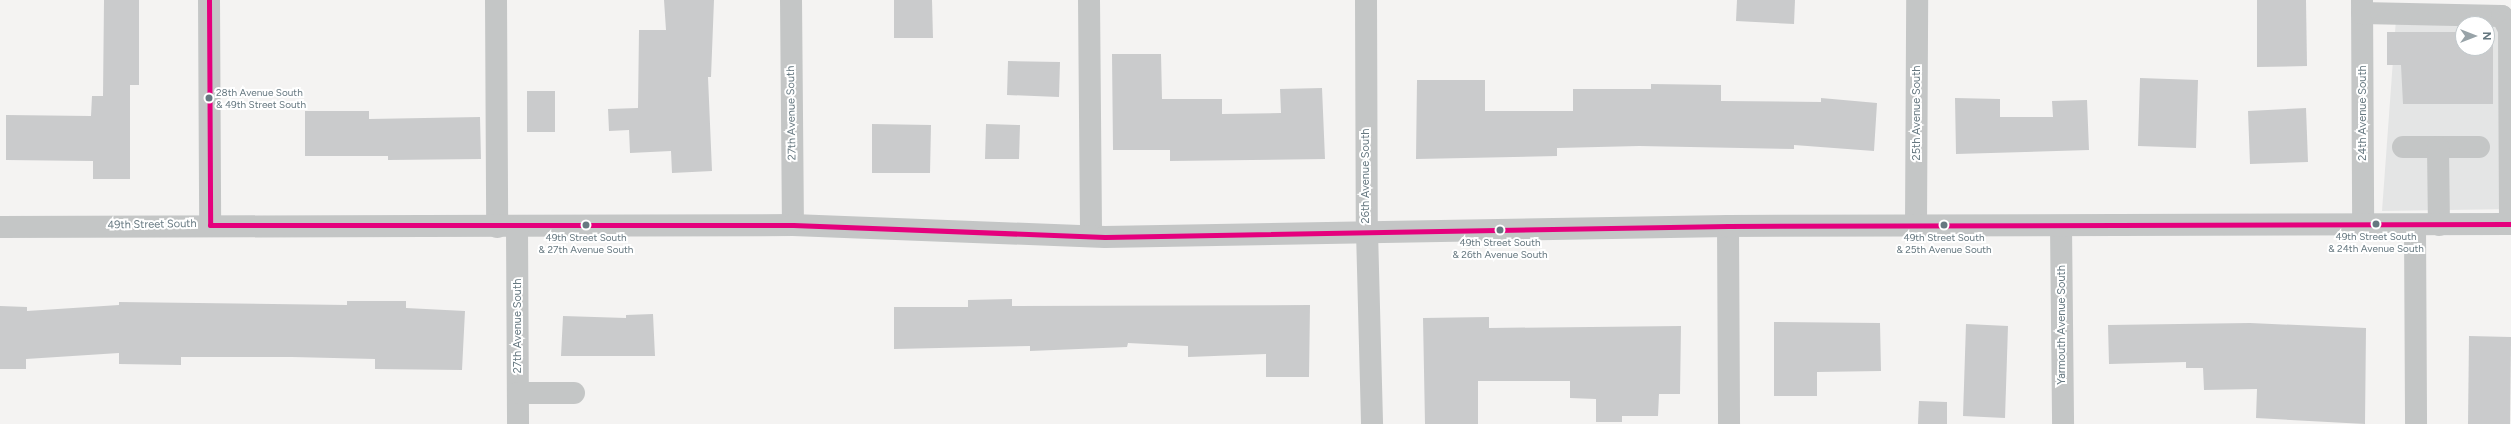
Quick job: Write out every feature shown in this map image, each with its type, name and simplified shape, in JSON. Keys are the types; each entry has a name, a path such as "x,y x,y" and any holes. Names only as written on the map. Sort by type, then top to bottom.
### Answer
{"street":[{"path":"209,0 210,225"},
{"name":"27th Avenue South","path":"496,0 507,227 518,393 518,424"},
{"name":"27th Avenue South","path":"791,0 793,225"},
{"path":"1089,0 1091,236"},
{"name":"26th Avenue South","path":"1366,0 1366,231 1372,424"},
{"name":"25th Avenue South","path":"1916,226 1917,0"},
{"path":"2362,7 2502,16 2509,30 2510,224"},
{"name":"24th Avenue South","path":"2362,7 2363,226"},
{"path":"2403,147 2478,147"},
{"path":"2438,147 2439,225"},
{"name":"49th Street South","path":"0,227 210,225 507,227 793,225 1091,236 1728,226 2363,226 2510,224"},
{"path":"2415,225 2416,424"},
{"path":"1728,226 1729,424"},
{"name":"Yarmouth Avenue South","path":"2062,226 2063,424"},
{"path":"518,393 574,392"}],"shaded area":[{"path":"2455,18 2455,56 2495,56 2495,18 2511,18 2511,209 2382,211 2396,19"}],"building":[{"path":"104,0 139,0 139,85 130,85 130,179 93,179 93,161 6,160 6,115 91,116 92,96 103,96"},
{"path":"664,0 714,0 711,77 708,77 712,171 672,173 671,151 630,153 629,130 609,131 608,109 638,108 639,30 666,30"},
{"path":"894,0 932,0 933,38 894,38"},
{"path":"1737,0 1795,0 1794,24 1736,21"},
{"path":"2257,0 2306,0 2307,66 2257,67"},
{"path":"2387,32 2455,32 2455,56 2493,56 2493,104 2403,104 2401,65 2387,65"},
{"path":"1112,54 1161,54 1162,99 1222,99 1222,114 1281,113 1280,89 1322,88 1325,159 1170,161 1170,150 1113,150"},
{"path":"1008,61 1060,62 1059,97 1007,95"},
{"path":"2140,78 2198,80 2196,148 2138,146"},
{"path":"1417,80 1485,80 1485,111 1573,111 1573,89 1651,89 1651,84 1721,85 1721,101 1821,102 1821,98 1877,103 1874,151 1794,145 1794,149 1639,146 1557,148 1557,156 1416,159"},
{"path":"527,91 555,91 555,132 527,132"},
{"path":"1955,98 2000,99 2000,117 2053,117 2052,101 2087,100 2089,150 1956,154"},
{"path":"2306,108 2308,162 2250,164 2248,111"},
{"path":"305,111 369,111 369,119 480,117 481,159 388,160 388,156 305,156"},
{"path":"872,124 931,125 930,173 872,173"},
{"path":"986,124 1020,125 1019,159 985,159"},
{"path":"1012,299 1012,306 1310,305 1309,377 1266,377 1266,354 1188,357 1188,346 1128,343 1127,347 1030,351 1030,346 894,349 894,307 968,307 968,300"},
{"path":"347,301 406,301 406,308 465,311 462,370 375,369 375,359 292,357 181,357 181,365 119,364 119,353 26,359 26,369 0,369 0,306 27,307 27,311 119,305 119,302 347,305"},
{"path":"653,314 655,356 561,356 563,316 626,318 626,315"},
{"path":"1489,317 1489,328 1681,326 1680,394 1659,394 1658,416 1622,416 1622,422 1596,422 1596,399 1570,398 1570,381 1478,381 1478,424 1425,424 1423,318"},
{"path":"1774,322 1880,323 1881,371 1817,372 1817,396 1774,396"},
{"path":"2250,323 2366,328 2365,424 2256,418 2257,389 2204,390 2203,368 2186,368 2186,362 2109,364 2108,325"},
{"path":"1966,324 2008,326 2005,418 1963,416"},
{"path":"2469,336 2511,337 2510,424 2468,424"},
{"path":"1919,401 1947,402 1947,424 1918,424"}],"transit line":[{"path":"209,0 210,225 793,225 1105,237 1728,226 2511,224"}],"place":[{"name":"28th Avenue South & 49th Street South","path":"209,98"},
{"name":"49th Street South & 24th Avenue South","path":"2376,224"},
{"name":"49th Street South & 27th Avenue South","path":"586,225"},
{"name":"49th Street South & 25th Avenue South","path":"1944,225"},
{"name":"49th Street South & 26th Avenue South","path":"1500,230"}]}
